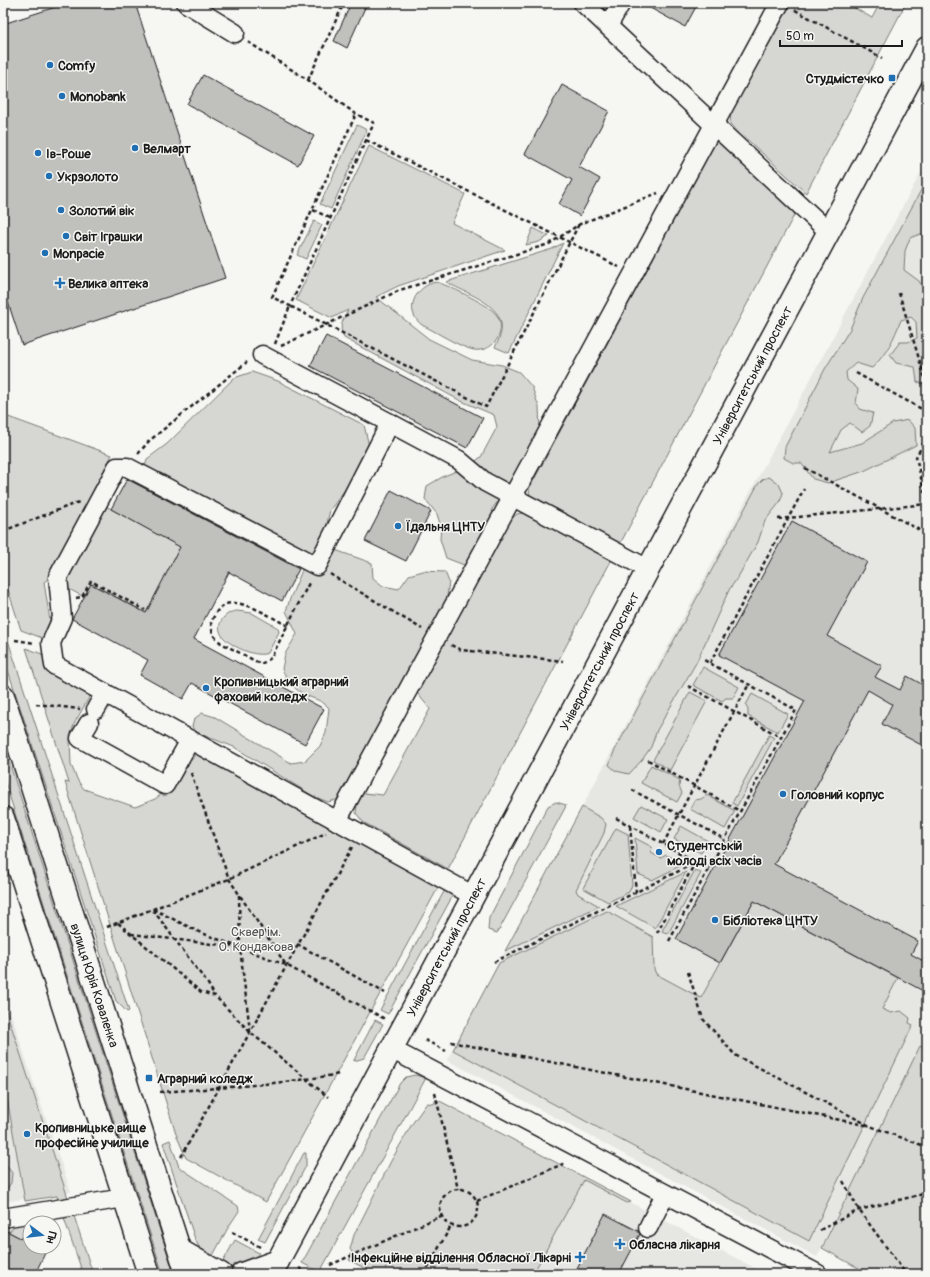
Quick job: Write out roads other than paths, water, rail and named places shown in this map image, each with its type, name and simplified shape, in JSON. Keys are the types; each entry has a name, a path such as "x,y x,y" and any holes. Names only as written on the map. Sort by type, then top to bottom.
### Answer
{"main road":[{"name":"Університетський проспект","path":"270,1261 391,1049 474,896 927,48"},
{"name":"вулиця Юрія Коваленка","path":"3,696 188,1274"},
{"path":"3,818 149,1274"},
{"path":"181,1251 221,1274"},
{"path":"242,1274 270,1261"}],"lane":[{"path":"186,3 235,33"},
{"path":"584,3 829,232"},
{"path":"608,26 621,3"},
{"path":"347,826 437,637 682,183 714,125 785,5"},
{"path":"267,353 390,423 459,460 485,482 648,569"},
{"path":"390,423 317,566 127,467 117,467 58,577 62,618 51,643 54,665 105,693 187,746 347,826 474,896"},
{"path":"105,693 80,738 165,785 187,746"},
{"path":"391,1049 818,1274"},
{"path":"648,1228 665,1194"},
{"path":"3,1218 124,1198"}],"place":[{"name":"Comfy","path":"50,65"},
{"name":"Студмістечко","path":"892,78"},
{"name":"Monobank","path":"62,96"},
{"name":"Велмарт","path":"135,148"},
{"name":"Ів-Роше","path":"38,153"},
{"name":"Укрзолото","path":"49,176"},
{"name":"Золотий вік","path":"61,210"},
{"name":"Світ Іграшки","path":"66,236"},
{"name":"Monpacie","path":"45,253"},
{"name":"Велика аптека","path":"60,283"},
{"name":"Їдальня ЦНТУ","path":"398,526"},
{"name":"Кропивницький аграрний фаховий коледж","path":"206,688"},
{"name":"Головний корпус","path":"783,794"},
{"name":"Студентській молоді всіх часів","path":"659,852"},
{"name":"Бібліотека ЦНТУ","path":"715,920"},
{"name":"Аграрний коледж","path":"149,1078"},
{"name":"Кропивницьке вище професійне училище","path":"27,1134"},
{"name":"Обласна лікарня","path":"620,1244"},
{"name":"Інфекційне відділення Обласної Лікарні","path":"580,1257"}],"park label":[{"name":"Сквер ім. О. Кондакова","path":"256,938"}]}
